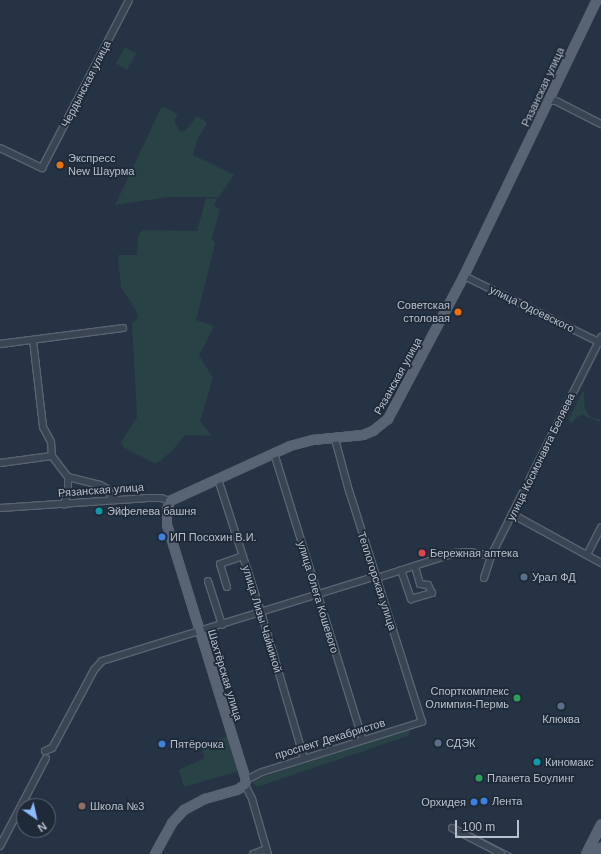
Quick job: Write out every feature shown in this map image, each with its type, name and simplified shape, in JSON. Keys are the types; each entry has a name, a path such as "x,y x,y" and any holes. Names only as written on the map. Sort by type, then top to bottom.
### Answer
{"main road":[{"name":"Рязанская улица","path":"170,501 274,453 302,442 363,435 377,429 388,419 464,276 597,0"},
{"name":"Шахтёрская улица","path":"170,501 167,510 167,525 245,783"},
{"name":"проспект Декабристов","path":"156,854 172,823 184,810 205,799 237,790 245,783"},
{"path":"586,854 601,825"},
{"path":"598,854 601,848"}],"street":[{"name":"Чердынская улица","path":"0,148 42,168 129,0"},
{"path":"549,101 556,101 601,124"},
{"name":"улица Одоевского","path":"464,276 600,340"},
{"path":"0,344 123,328"},
{"path":"33,340 43,426 51,442 52,456 68,477 68,491 64,504"},
{"name":"улица Космонавта Беляева","path":"484,578 492,556 512,514 600,340"},
{"name":"Теплогорская улица","path":"335,439 336,448 422,722"},
{"name":"улица Олега Кошевого","path":"274,453 363,740"},
{"path":"0,463 52,456"},
{"path":"68,477 100,484 108,489 113,500"},
{"name":"улица Лизы Чайкиной","path":"218,479 261,612 304,758"},
{"name":"Рязанская улица","path":"0,508 113,500 162,498 170,501"},
{"path":"512,514 601,563"},
{"path":"587,555 601,527"},
{"path":"0,846 46,754 55,743 94,670 102,661 200,632 318,594 455,554 470,552 492,556"},
{"path":"228,586 220,564 243,556"},
{"path":"401,570 411,599 432,593 428,585 420,584 415,566"},
{"path":"208,581 222,625"},
{"name":"проспект Декабристов","path":"245,783 262,772 422,722"},
{"name":"Шахтёрская улица","path":"245,783 252,799 267,852"},
{"path":"452,828 502,854"},
{"path":"254,854 267,852"}],"green space":[{"path":"125,47 136,53 127,70 116,64"},
{"path":"162,106 178,114 174,121 181,132 186,130 197,116 207,123 197,140 193,155 234,175 219,197 169,197 115,205"},
{"path":"206,198 217,199 214,206 220,209 212,238 215,244 196,320 212,325 213,329 199,355 213,378 200,421 212,436 185,435 173,450 156,464 123,447 121,442 137,417 132,323 138,318 137,312 121,287 118,255 137,255 138,236 143,230 197,231"},
{"path":"582,392 584,392 585,408 588,414 592,418 600,419 600,422 582,415 577,417 572,423 568,421"},
{"path":"409,729 410,732 408,736 257,787 253,784 253,781 294,765"},
{"path":"229,736 239,771 184,787 179,770 204,758 201,744"}],"tram line":[{"path":"464,829 512,854"},
{"path":"591,854 601,834"}],"place":[{"name":"Экспресс New Шаурма","path":"60,165"},
{"name":"Советская столовая","path":"458,312"},
{"name":"Эйфелева башня","path":"99,511"},
{"name":"ИП Посохин В.И.","path":"162,537"},
{"name":"Бережная аптека","path":"422,553"},
{"name":"Урал ФД","path":"524,577"},
{"name":"Спорткомплекс Олимпия-Пермь","path":"517,698"},
{"name":"Клюква","path":"561,706"},
{"name":"СДЭК","path":"438,743"},
{"name":"Пятёрочка","path":"162,744"},
{"name":"Киномакс","path":"537,762"},
{"name":"Планета Боулинг","path":"479,778"},
{"name":"Лента","path":"484,801"},
{"name":"Орхидея","path":"474,802"},
{"name":"Школа №3","path":"82,806"}]}
